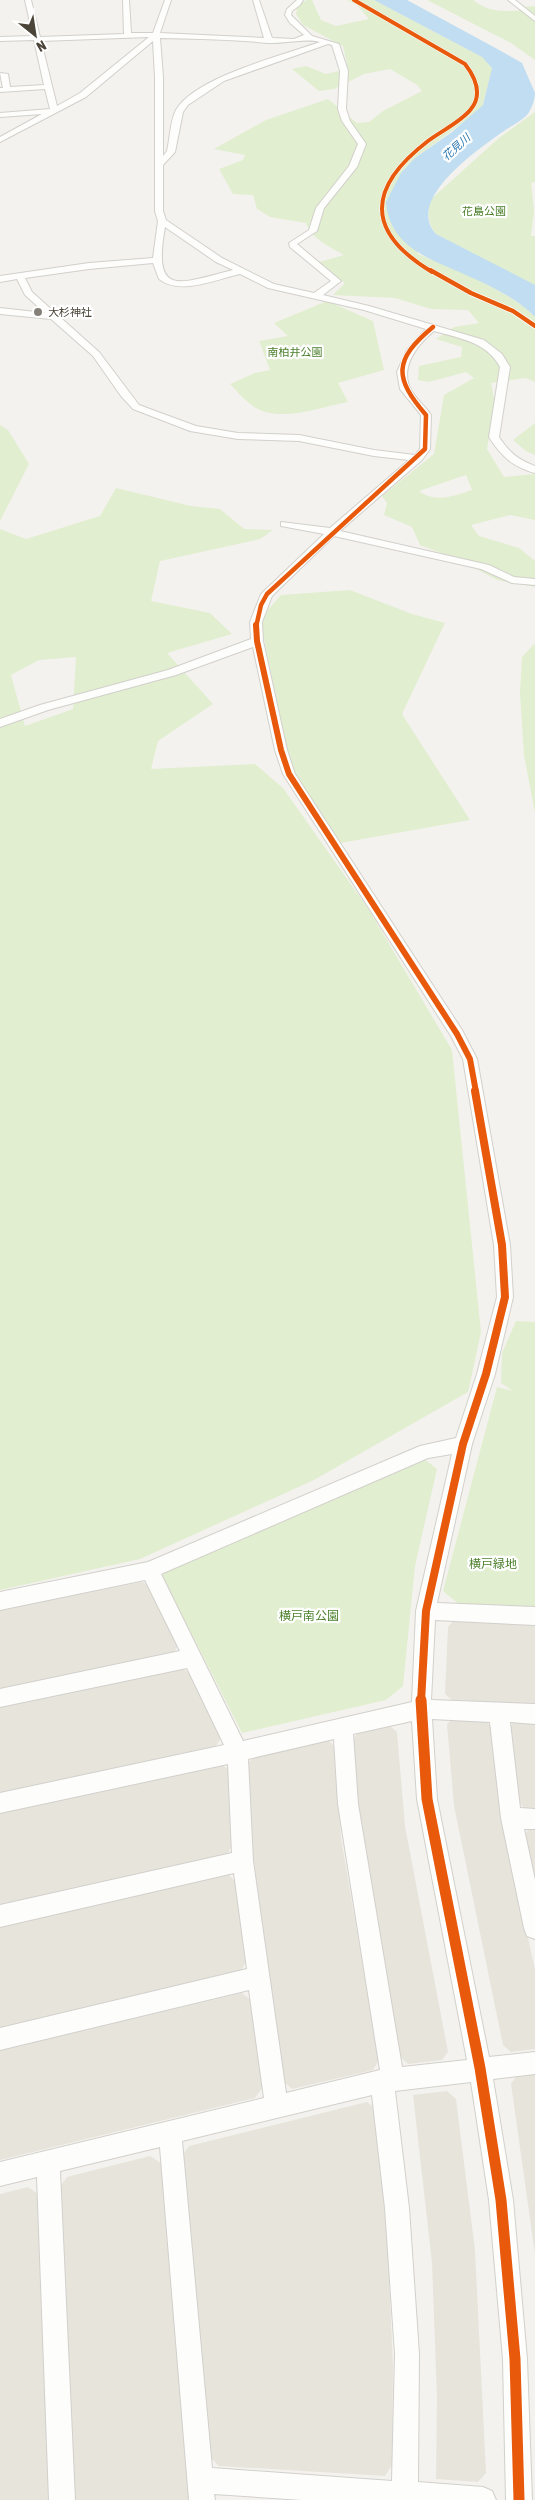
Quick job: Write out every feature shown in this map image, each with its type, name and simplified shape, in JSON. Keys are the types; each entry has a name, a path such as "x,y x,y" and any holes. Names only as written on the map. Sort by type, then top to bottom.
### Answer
{"street":[{"path":"28,0 54,112"},
{"path":"126,0 128,36"},
{"path":"158,0 159,8 164,13"},
{"path":"168,0 156,35 160,163 158,211 162,221 240,271 271,286 434,327 480,342 499,356 505,367 494,438 502,450 516,463 535,470"},
{"path":"256,0 269,41"},
{"path":"300,0 289,10 288,15 292,22 308,33 307,37"},
{"path":"511,0 535,19"},
{"path":"0,39 156,35 295,41 307,37 335,44 344,71 342,109 362,144 357,162 317,214 312,224 313,231 293,243 293,245 337,281 316,296"},
{"path":"0,140 83,95 156,35"},
{"path":"160,163 171,152 179,112 185,103 221,80 328,42"},
{"path":"0,75 5,76 4,90 48,87"},
{"path":"0,115 54,112"},
{"path":"162,221 159,231 158,260 160,273 164,278 177,284 199,282 240,271"},
{"path":"0,279 89,266 158,260"},
{"path":"20,277 28,293 96,354 124,394 136,407 194,429 219,434 300,438 374,453 418,458"},
{"path":"0,311 54,317"},
{"path":"434,327 417,340 402,370 402,379 407,392 426,415 425,449 418,458 332,532 267,594 256,622 257,641 281,750 289,774 452,1026 470,1059 502,1245 505,1297 486,1374 463,1444 426,1611 421,1708 427,1799 480,2068 501,2200 514,2359 519,2500"},
{"path":"285,524 332,532 485,566 512,580 535,582"},
{"path":"0,723 38,708 123,687 235,651 257,641"},
{"path":"0,1601 150,1570 426,1451 463,1444"},
{"path":"150,1570 238,1752 243,1861 276,2106"},
{"path":"426,1611 535,1616"},
{"path":"0,1698 192,1658"},
{"path":"0,1803 238,1752 421,1708 535,1714"},
{"path":"499,1712 511,1818 535,1928"},
{"path":"343,1728 348,1804 387,2079 407,2354 405,2495"},
{"path":"511,1818 535,1819"},
{"path":"0,1916 243,1861"},
{"path":"0,2039 259,1977"},
{"path":"0,2174 387,2079 535,2062"},
{"path":"170,2131 201,2490 405,2495 483,2500"},
{"path":"48,2162 62,2500"}],"shaded area":[{"path":"142,1582 150,1586 178,1646 173,1654 0,1689 0,1610"},
{"path":"454,1620 535,1624 535,1704 452,1700 445,1694 448,1627"},
{"path":"182,1669 191,1673 221,1738 216,1746 0,1793 0,1707"},
{"path":"453,1719 483,1719 491,1726 503,1827 535,1969 535,2049 511,2052 503,2045 454,1806 447,1724"},
{"path":"515,1721 535,1722 535,1809 524,1808 518,1801 508,1728"},
{"path":"389,1725 397,1732 405,1826 448,2052 442,2060 408,2064 399,2056 360,1835 353,1739 359,1732"},
{"path":"327,1739 334,1746 341,1838 379,2060 373,2070 292,2089 283,2081 261,1924 249,1816 247,1764 254,1757"},
{"path":"221,1764 229,1770 232,1846 227,1855 0,1905 0,1812"},
{"path":"530,1828 535,1828 535,1882 524,1835"},
{"path":"228,1874 235,1881 246,1962 240,1972 0,2028 0,1926"},
{"path":"242,1993 251,2000 262,2088 255,2098 0,2160 0,2050"},
{"path":"535,2072 535,2254 511,2084 517,2075"},
{"path":"447,2091 456,2099 475,2250 486,2473 478,2482 436,2479 437,2398 432,2263 413,2095"},
{"path":"367,2102 376,2109 386,2207 393,2366 392,2465 385,2476 219,2466 209,2456 182,2156 189,2146"},
{"path":"150,2156 161,2163 189,2500 74,2500 59,2188 67,2177"},
{"path":"28,2187 38,2194 50,2500 0,2500 0,2194"}],"green space":[{"path":"312,0 321,20 336,26 369,19 357,5 347,0 374,0 482,57 492,68 483,105 472,116 415,158 401,173 418,254 496,289 524,307 535,317 535,382 526,378 491,383 495,403 487,449 504,477 535,474 535,520 510,515 471,525 479,536 519,548 535,561 535,587 497,580 460,560 420,545 412,527 384,515 387,503 382,496 434,454 444,395 474,378 466,372 429,382 418,380 419,366 461,357 462,347 436,339 454,327 479,323 468,310 431,309 395,298 333,295 345,283 316,263 344,255 327,246 312,234 306,223 270,217 257,209 253,195 233,194 219,169 243,160 245,155 214,149 266,120 328,99 357,123 369,122 383,111 422,91 417,85 390,69 364,74 334,89 319,91 292,69 306,66 326,74 348,69 343,46 303,25 296,14 298,4","holes":["466,475 472,490 438,498 425,495 419,491"]},
{"path":"427,0 473,0 490,9 522,10 528,16 533,14 524,7 535,6 535,60 511,43"},
{"name":"花島公園","path":"535,112 535,182 531,183 534,211 531,236 535,236 535,286 436,234 429,219 429,201 499,138"},
{"name":"南柏井公園","path":"327,301 373,321 384,370 338,383 348,402 300,413 287,414 263,411 250,404 230,384 255,373 270,370 259,341 288,336 274,323"},
{"path":"535,423 535,455 526,451 513,440"},
{"path":"0,425 8,430 29,464 0,521"},
{"path":"116,488 191,506 220,509 244,529 273,530 260,539 160,561 151,601 210,613 232,634 167,653 213,704 158,741 151,769 255,764 283,788 369,910 452,1050 481,1332 468,1392 314,1480 140,1559 0,1590 0,529 26,539 100,516","holes":["76,657 73,709 25,726 11,675 39,660"]},
{"path":"350,590 412,614 445,623 402,714 470,820 340,843 290,765 260,619 281,595"},
{"path":"535,643 535,813 524,755 520,693 522,657"},
{"name":"横戸緑地","path":"516,1321 535,1322 535,1608 459,1604 443,1591 497,1387 513,1391 501,1383 502,1353"},
{"name":"横戸南公園","path":"424,1459 437,1469 415,1566 403,1686 386,1700 242,1733 160,1572"}],"water":[{"name":"花見川","path":"374,0 407,0 522,63 535,93 534,102 527,115 476,152 448,178 436,192 430,206 429,221 436,234 535,285 535,317 503,293 414,250 395,231 389,218 386,202 401,173 415,158 452,132 483,105 492,68 482,57"}],"cycle path":[{"path":"354,0 465,64 476,80 477,86 477,97 471,110 412,154 387,184 381,204 384,223 394,240 410,256 429,270 471,293 513,311 535,326"},
{"path":"433,327 422,337 407,357 402,372 405,389 426,415 425,449 421,455 332,532 267,594 261,605 256,622 257,641 281,750 289,774 457,1034 470,1059 502,1245 505,1297 486,1374 463,1444 426,1611 421,1709 427,1799 480,2068 501,2200 515,2359 519,2500"}],"place":[{"name":"大杉神社","path":"38,312"}]}
